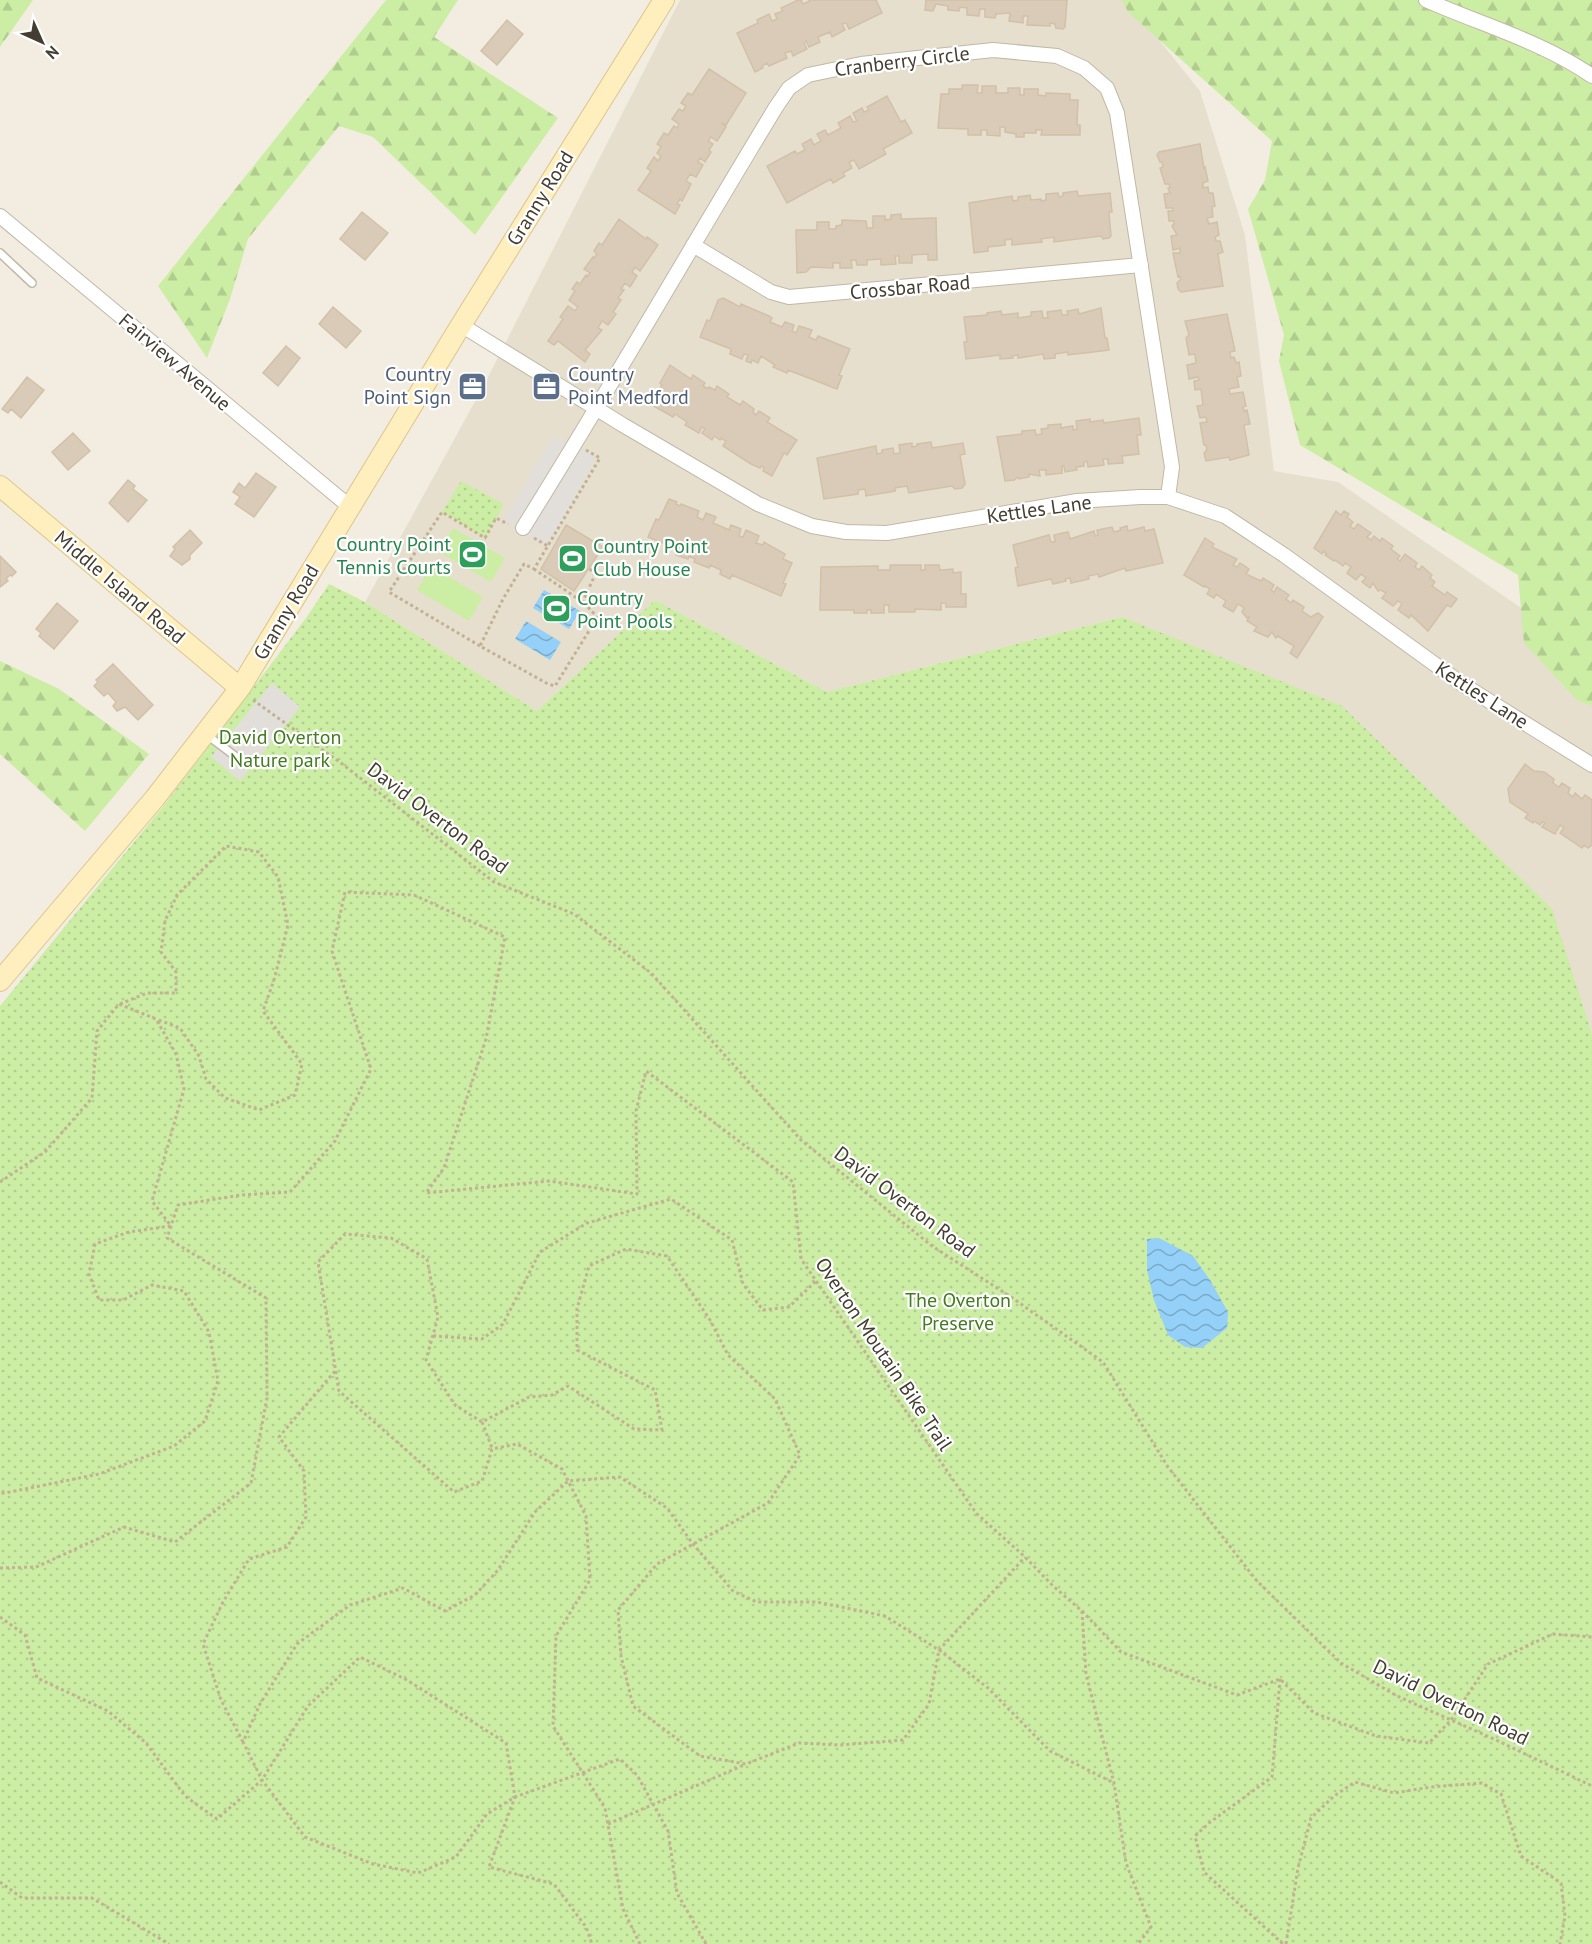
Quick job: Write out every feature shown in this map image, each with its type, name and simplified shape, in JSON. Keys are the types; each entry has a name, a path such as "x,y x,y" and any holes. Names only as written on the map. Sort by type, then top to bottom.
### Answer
{"street":[{"name":"Granny Road","path":"0,981 155,798 240,688 461,325 664,0"},
{"path":"1426,0 1537,45 1592,76"},
{"name":"Cranberry Circle","path":"524,528 789,88 808,75 861,64 993,50 1057,56 1084,68 1107,88 1118,114 1172,467 1168,497"},
{"name":"Fairview Avenue","path":"0,216 350,507"},
{"name":"Crossbar Road","path":"693,245 771,292 789,297 1141,265"},
{"name":"Kettles Lane","path":"461,325 623,425 758,504 812,526 846,532 887,533 1077,501 1140,497 1168,497 1225,516 1284,555 1462,684 1592,765"},
{"name":"Middle Island Road","path":"0,486 240,688"}],"lane":[{"path":"0,253 32,283"},
{"path":"205,734 236,756"}],"path":[{"path":"534,569 600,458 585,449"},
{"path":"480,646 503,599 524,564 582,603 596,614 597,618 555,686 480,646 389,592 442,512 485,538 496,518"},
{"path":"582,603 595,575 589,568"},
{"name":"David Overton Road","path":"240,688 494,882 574,914 651,973 801,1140 932,1246 1011,1297 1103,1362 1168,1467 1257,1581 1341,1663 1397,1696 1592,1786"},
{"path":"0,1182 45,1152 92,1098 96,1031 118,1005 147,993 176,993 176,972 161,951 165,921 177,895 226,846 259,852 278,877 288,925 274,980 263,1011 302,1064 295,1095 259,1110 225,1098 206,1079 199,1056 180,1028 118,1005"},
{"name":"Overton Moutain Bike Trail","path":"171,1226 178,1204 290,1191 335,1141 371,1069 332,951 345,892 414,895 506,937 486,1039 444,1168 426,1193 549,1181 637,1194 636,1111 646,1071 793,1182 801,1259 976,1513 1082,1611 1121,1652 1237,1695 1280,1679"},
{"path":"156,1019 176,1054 184,1089 152,1201 171,1226"},
{"path":"433,1336 482,1339 502,1324 540,1252 587,1223 671,1200 732,1240 743,1284 763,1310 789,1307 816,1281"},
{"path":"0,1493 99,1474 174,1446 205,1421 218,1381 209,1332 184,1291 152,1285 123,1300 99,1300 89,1274 95,1244 129,1232 171,1226"},
{"path":"0,1568 36,1567 124,1527 175,1542 250,1483 267,1398 266,1298 167,1238 171,1226"},
{"path":"345,1234 391,1238 428,1259 438,1317 433,1336 426,1360 455,1405 482,1422 492,1449 482,1481 454,1492 339,1391 318,1262 345,1234"},
{"path":"482,1422 529,1397 552,1395 568,1386 634,1429 662,1430 655,1390 577,1350 577,1309 589,1266 626,1249 667,1256 710,1320 728,1356 775,1399 800,1455 768,1503 657,1563 618,1610 623,1666 633,1707 700,1756 746,1764"},
{"path":"335,1371 279,1437 304,1471 306,1517 287,1547 249,1559 223,1602 203,1644 221,1700 262,1780 304,1837 373,1864 418,1873 456,1857 487,1814 515,1797 620,1759 637,1775 668,1831 677,1893 706,1944"},
{"path":"492,1449 517,1444 562,1469 586,1516 590,1580 556,1636 553,1726 605,1808 623,1910 640,1944"},
{"path":"243,1742 261,1704 297,1644 350,1605 403,1588 445,1611 475,1595 498,1570 535,1512 568,1481 620,1477 667,1508 693,1544 733,1590 757,1602 816,1602 885,1616 939,1650 988,1688 1050,1750 1114,1783"},
{"path":"608,1824 799,1743 840,1745 903,1740 929,1704 939,1650 1025,1557"},
{"path":"1082,1611 1086,1674 1114,1783 1126,1863 1151,1928 1138,1944"},
{"path":"0,1617 25,1635 37,1677 108,1711 146,1743 184,1796 217,1819 262,1780 308,1706 360,1657 407,1680 506,1743 515,1797 489,1868 554,1884 586,1927 592,1944"},
{"path":"1280,1679 1314,1713 1376,1736 1429,1743 1450,1720 1488,1664 1553,1634 1592,1637"},
{"path":"1280,1679 1272,1777 1209,1823 1195,1836 1204,1872 1284,1944"},
{"path":"1284,1944 1298,1868 1311,1818 1334,1796 1355,1782 1394,1793 1482,1784 1501,1794 1521,1856 1561,1884 1565,1916 1560,1944"},
{"path":"0,1882 22,1898 92,1899 169,1944"}],"shaded area":[{"path":"680,0 1127,0 1200,91 1245,235 1274,471 1338,482 1578,647 1592,653 1592,1034 1122,617 827,692 655,600 537,711 365,602 485,383"},
{"path":"553,436 566,443 568,440 597,456 548,546 530,536 529,539 517,533 514,527 503,521"},
{"path":"272,683 300,707 240,781 211,757"}],"green space":[{"path":"0,0 33,0 0,47"},
{"path":"386,0 458,0 434,37 558,118 475,235 373,137 339,126 248,239 230,299 207,358 158,286"},
{"path":"1122,0 1592,0 1592,706 1577,700 1524,643 1518,575 1300,445 1279,361 1284,335 1248,209 1265,180 1272,141 1128,12"},
{"path":"461,481 504,504 485,538 442,512"},
{"name":"Country Point Tennis Courts","path":"453,528 505,558 491,582 439,552"},
{"name":"Country Point Tennis Courts","path":"431,566 483,597 469,621 417,590"},
{"name":"The Overton Preserve","path":"329,584 365,602 537,711 655,600 827,692 1122,617 1342,706 1552,909 1592,1034 1592,1944 0,1944 0,1006 165,804 306,618"},
{"path":"0,661 59,689 149,754 85,831 0,754"}],"water":[{"name":"Country Point Pools","path":"544,590 580,611 569,629 533,608"},
{"name":"Country Point Pools","path":"526,621 561,642 550,660 515,639"},
{"path":"1159,1238 1193,1256 1228,1312 1227,1328 1202,1348 1185,1347 1168,1335 1154,1300 1147,1270 1147,1239"}],"building":[{"path":"801,0 803,4 809,0 876,0 882,13 849,29 846,23 842,24 845,30 832,37 830,32 818,37 820,42 809,47 806,41 804,43 807,49 793,56 791,51 785,53 787,58 769,66 767,63 755,72 737,33 758,23 757,20 769,14 772,21 777,19 775,14 783,11 781,8"},
{"path":"926,0 1067,0 1065,27 1056,28 1055,24 1050,23 1050,26 1027,25 1028,16 1023,16 1023,23 1009,21 1010,13 996,14 995,18 985,17 985,9 980,9 979,16 967,15 967,8 960,7 959,11 948,10 948,6 936,4 933,11 925,10"},
{"path":"507,20 523,34 497,65 481,51"},
{"path":"709,69 746,93 726,125 721,123 726,127 717,141 711,137 708,141 713,144 709,150 711,152 705,162 700,158 698,162 703,165 696,177 690,174 686,181 691,184 682,201 680,199 677,204 680,205 675,214 638,190 651,171 647,168 654,157 658,161 661,156 657,153 661,147 657,144 664,133 668,135 674,126 677,128 679,124 672,119 679,109 683,111 686,106 681,103 688,93 692,95"},
{"path":"962,85 978,85 977,93 982,93 982,86 996,86 996,93 1008,93 1008,88 1020,88 1020,95 1024,95 1024,89 1038,89 1038,95 1046,96 1046,93 1070,94 1070,100 1078,100 1077,125 1080,125 1080,135 1041,135 1042,130 1036,130 1036,133 1024,133 1024,137 1016,137 1016,134 1005,132 1005,127 1000,127 1000,136 987,135 987,130 981,130 981,135 968,135 968,129 938,128 941,94 949,94 949,89 962,89"},
{"path":"887,96 901,122 905,120 912,133 883,149 886,154 859,169 854,160 849,162 852,168 843,173 845,176 833,183 831,179 787,203 767,166 795,151 797,154 805,150 802,144 811,139 814,145 821,141 817,134 825,130 828,135 841,128 838,123 850,116 853,122 857,121 853,113 862,108 864,112 869,110 867,107"},
{"path":"1200,144 1208,181 1203,183 1203,188 1208,187 1209,193 1213,193 1215,206 1212,207 1213,217 1207,218 1209,224 1217,222 1219,235 1215,237 1216,241 1220,241 1223,252 1218,254 1223,286 1181,292 1177,283 1181,279 1180,276 1178,277 1173,253 1180,253 1180,248 1173,250 1171,236 1177,235 1172,226 1174,221 1169,221 1168,211 1173,211 1173,208 1166,208 1164,194 1170,193 1168,188 1170,187 1169,184 1165,184 1160,168 1163,167 1162,162 1157,155 1159,152"},
{"path":"1077,191 1078,196 1110,193 1112,212 1109,212 1111,236 1109,238 1103,239 1101,236 1054,242 1054,237 1041,239 1042,242 1012,245 1012,239 1005,240 1005,245 988,247 988,251 974,253 969,203 1012,196 1013,201 1018,200 1018,197 1030,195 1031,200 1041,199 1041,201 1046,200 1046,194 1058,193 1059,197 1063,196 1063,193"},
{"path":"362,212 388,233 365,260 340,239"},
{"path":"901,214 901,219 936,218 937,260 928,260 928,254 912,255 912,263 899,263 899,256 895,256 896,264 881,265 881,259 867,260 867,265 857,265 856,260 851,260 852,268 840,268 840,263 833,263 833,268 811,267 806,272 797,273 796,230 817,230 817,222 829,222 829,229 836,229 836,226 842,225 842,220 866,221 867,228 873,228 873,216 885,216 885,220 891,219 891,215"},
{"path":"619,219 658,245 640,271 635,267 632,272 637,276 630,287 625,283 621,289 624,290 618,298 621,300 613,312 616,314 608,325 602,321 598,328 602,330 585,350 590,354 585,362 558,341 554,345 548,341 563,319 560,317 568,306 575,311 578,307 569,300 575,291 572,289 577,282 580,284 590,273 584,269 597,254 594,251 599,243 602,245"},
{"path":"723,298 740,307 741,304 769,316 772,318 770,322 782,327 785,322 794,325 792,331 796,333 799,326 812,330 809,337 816,340 818,336 850,349 839,375 842,376 837,389 788,370 787,373 773,367 775,365 761,356 758,363 752,360 751,363 746,361 748,355 744,354 742,359 730,354 731,349 700,337 707,320 710,321 718,300"},
{"path":"333,307 361,331 346,348 319,324"},
{"path":"1101,308 1109,350 1068,355 1068,352 1055,354 1055,358 1044,359 1043,354 1018,358 1018,355 1012,356 1013,358 1000,359 1000,355 966,359 964,342 967,342 964,317 1001,311 1002,315 1018,313 1018,318 1031,316 1031,312 1042,311 1043,318 1048,318 1047,312 1061,310 1062,315 1068,315 1067,311 1078,309 1079,314"},
{"path":"1227,314 1235,351 1230,352 1231,358 1234,357 1236,363 1239,362 1241,376 1237,377 1239,387 1229,389 1230,394 1243,392 1246,406 1243,407 1244,411 1247,410 1250,424 1244,425 1249,455 1230,460 1229,457 1206,461 1204,453 1207,450 1200,423 1207,422 1206,417 1200,418 1197,406 1203,405 1201,389 1195,390 1194,381 1199,380 1198,377 1189,379 1187,365 1196,363 1195,354 1189,355 1186,338 1189,335 1185,321"},
{"path":"286,346 300,358 278,386 263,373"},
{"path":"670,365 691,379 693,375 705,383 703,386 708,389 709,387 715,390 717,386 729,394 727,397 740,405 743,401 754,409 753,412 756,415 759,411 770,418 767,422 797,440 787,455 784,453 772,476 763,471 764,468 761,466 760,468 751,464 723,446 726,441 721,438 720,440 714,436 712,440 702,433 705,429 702,427 699,433 685,425 687,422 675,414 673,417 650,404 662,385 660,383"},
{"path":"27,377 44,390 21,418 11,409 8,413 2,409"},
{"path":"1139,418 1141,435 1137,435 1139,454 1122,456 1123,463 1108,464 1108,459 1103,459 1104,465 1088,467 1087,461 1084,462 1084,466 1076,467 1077,470 1065,472 1062,466 1062,473 1046,475 1046,470 1039,470 1040,476 1029,474 1029,477 1019,479 1018,477 1005,481 997,437 1035,430 1036,435 1042,434 1041,429 1048,428 1048,425 1061,424 1061,428 1073,426 1073,430 1077,429 1076,421 1090,419 1090,422 1103,420 1104,423"},
{"path":"73,433 90,451 68,470 52,452"},
{"path":"931,442 932,448 963,443 965,454 960,455 965,484 962,488 955,489 952,486 909,493 907,486 895,488 895,491 866,496 865,489 858,490 858,494 824,499 817,458 876,446 877,454 882,453 882,450 893,448 894,454 900,453 899,445 912,443 912,447"},
{"path":"256,473 276,487 254,517 235,504 240,497 233,492 239,483 245,488"},
{"path":"128,480 135,486 133,489 147,500 128,522 109,503"},
{"path":"669,499 680,506 681,504 699,511 697,517 703,520 706,513 716,517 713,523 729,530 731,525 741,529 739,536 743,537 746,530 759,536 756,543 763,545 764,542 785,554 783,559 792,563 783,583 786,584 781,596 732,575 730,579 720,574 721,570 694,562 695,559 689,556 688,559 676,555 678,549 648,537"},
{"path":"1336,511 1341,515 1344,511 1349,514 1347,517 1353,522 1350,526 1354,529 1358,524 1371,533 1367,537 1371,540 1374,536 1380,541 1382,538 1393,546 1391,549 1400,556 1397,559 1400,561 1405,554 1417,563 1415,567 1419,570 1422,566 1432,575 1430,578 1435,582 1432,586 1445,595 1447,592 1457,599 1451,607 1447,605 1428,631 1411,615 1409,618 1398,610 1402,604 1398,601 1393,606 1382,598 1386,593 1378,591 1373,583 1370,588 1362,582 1366,578 1361,574 1356,580 1347,573 1351,567 1345,563 1343,566 1325,555 1327,554 1324,551 1322,554 1314,548"},
{"name":"Country Point Club House","path":"566,525 603,547 574,591 541,569"},
{"path":"1127,526 1128,531 1144,527 1145,531 1154,529 1163,563 1126,571 1125,568 1099,577 1098,574 1088,576 1089,579 1071,583 1070,578 1053,584 1051,579 1018,586 1015,568 1018,567 1013,545 1049,535 1051,542 1055,542 1054,535 1068,532 1070,539 1094,531 1095,536 1098,535 1097,530 1112,527 1114,532"},
{"path":"190,530 202,543 190,555 190,559 182,565 170,556 175,549 173,547"},
{"path":"1205,538 1214,544 1212,547 1237,559 1233,565 1237,567 1240,563 1249,569 1246,574 1261,581 1263,578 1274,585 1271,590 1274,592 1277,587 1289,595 1286,599 1291,603 1293,600 1304,607 1302,611 1311,617 1318,613 1323,617 1297,658 1290,653 1294,646 1278,636 1276,638 1272,632 1268,637 1254,631 1257,627 1247,621 1249,617 1247,618 1242,612 1244,608 1238,604 1233,612 1223,606 1226,601 1216,594 1214,598 1207,594 1210,589 1184,575"},
{"path":"0,556 16,572 10,575 6,579 8,581 0,587"},
{"path":"890,565 921,565 921,570 925,570 925,565 939,565 940,570 953,569 953,573 961,572 961,594 966,594 966,607 946,607 946,603 941,603 941,610 915,609 915,612 889,612 889,605 884,605 884,613 871,613 871,610 867,610 867,613 854,613 854,610 820,610 821,567 878,566 878,570 890,570"},
{"path":"57,603 78,621 54,649 39,636 41,633 36,629"},
{"path":"113,664 153,705 138,720 125,707 117,711 113,706 116,702 108,693 104,696 94,686 98,682 96,680"},
{"path":"1525,764 1534,771 1544,772 1554,779 1553,783 1559,787 1562,783 1570,788 1568,793 1573,797 1575,793 1582,799 1585,795 1592,800 1592,845 1588,848 1584,845 1582,848 1560,833 1564,828 1560,825 1555,834 1542,827 1545,823 1542,822 1540,825 1534,821 1533,823 1525,818 1528,814 1510,802 1508,789"}],"place":[{"name":"Country Point Sign","path":"472,386"},
{"name":"Country Point Medford","path":"547,386"},
{"name":"Country Point Tennis Courts","path":"472,555"},
{"name":"Country Point Club House","path":"572,558"},
{"name":"Country Point Pools","path":"556,609"}],"park label":[{"name":"David Overton Nature park","path":"280,748"}]}
